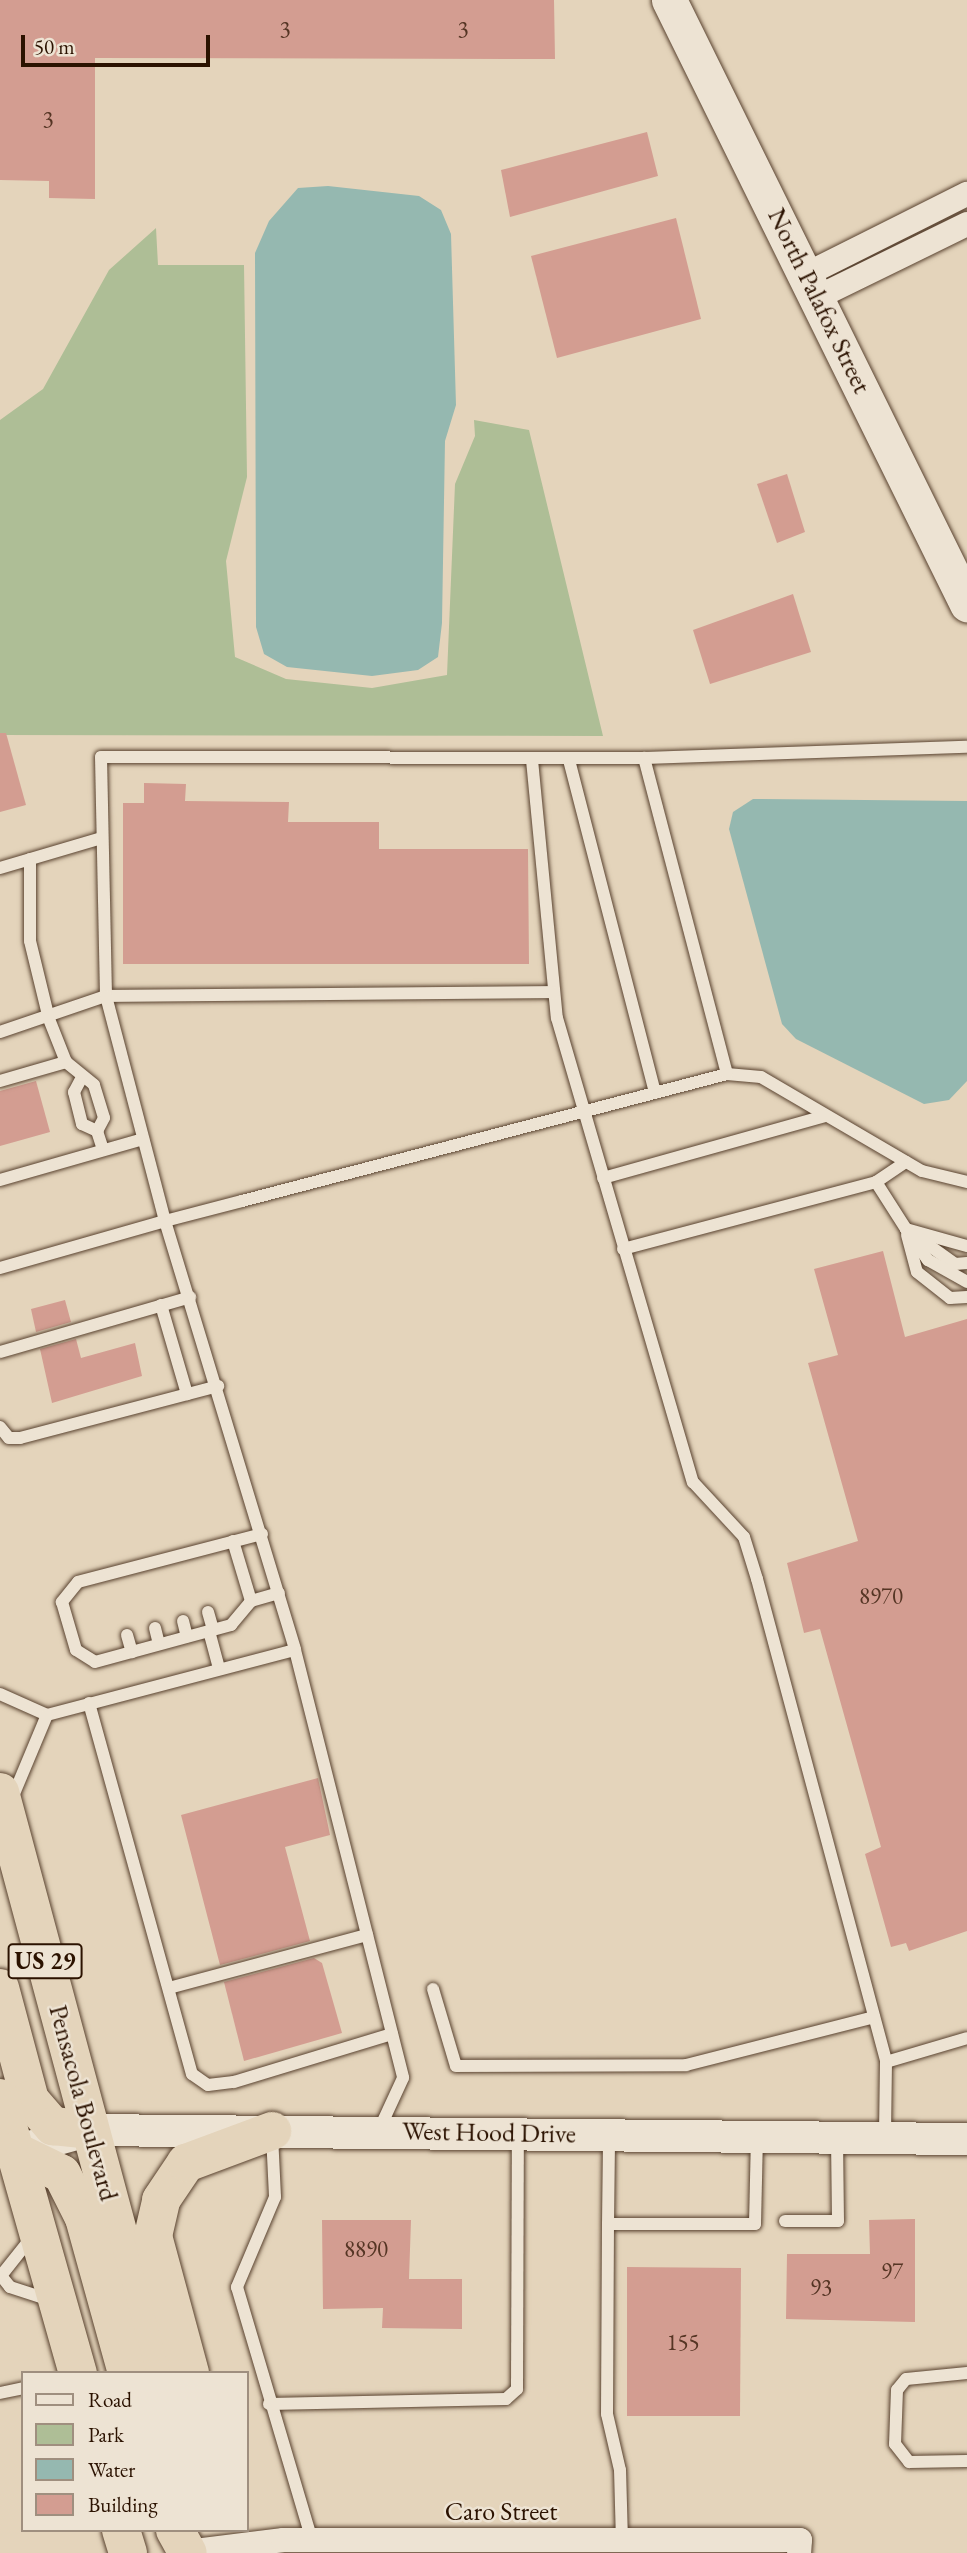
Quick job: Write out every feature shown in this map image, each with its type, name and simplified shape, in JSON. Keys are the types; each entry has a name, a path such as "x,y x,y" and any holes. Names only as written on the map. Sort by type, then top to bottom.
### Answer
{"highway":[{"name":"Pensacola Boulevard","path":"3,1803 155,2371"},
{"path":"0,1988 30,2100 53,2126 90,2130"},
{"path":"0,2098 40,2227 77,2371"},
{"path":"189,2371 153,2236 161,2200 186,2163 272,2131"},
{"path":"15,2151 62,2174 85,2218 126,2371"},
{"path":"122,2532 128,2553"}],"main road":[{"name":"North Palafox Street","path":"669,0 812,286 957,561 967,604"}],"street":[{"path":"812,286 967,194"},
{"path":"812,286 967,224"},
{"name":"West Hood Drive","path":"15,2151 90,2130 967,2139"},
{"name":"Caro Street","path":"195,2541 312,2541 504,2547 622,2541 800,2547"}],"lane":[{"path":"378,2132 403,2078 295,1650 218,1386 165,1221 106,996 101,757 569,760 967,747"},
{"path":"643,758 727,1074"},
{"path":"532,760 554,992 584,1111 693,1482 744,1537 886,2062 885,2138"},
{"path":"569,760 654,1093"},
{"path":"0,868 102,838"},
{"path":"30,859 30,941 49,1019 66,1062 81,1079 94,1085 104,1118 97,1131 103,1150"},
{"path":"0,1032 49,1019 106,996 554,992"},
{"path":"0,1080 66,1062"},
{"path":"0,1268 165,1221 727,1074 761,1077 906,1162 953,1183 967,1182"},
{"path":"81,1079 74,1092 82,1124 97,1131"},
{"path":"604,1178 825,1116"},
{"path":"0,1180 143,1139"},
{"path":"623,1249 876,1182 906,1162"},
{"path":"876,1182 928,1260 967,1283"},
{"path":"906,1230 967,1246"},
{"path":"906,1230 955,1264 967,1263"},
{"path":"906,1230 917,1272 950,1298 967,1297"},
{"path":"0,1352 190,1297"},
{"path":"161,1305 187,1394"},
{"path":"0,1427 9,1438 20,1438 218,1386"},
{"path":"262,1534 233,1541 192,1557 68,1589 62,1602 72,1638 76,1650 95,1662 231,1625 251,1601 279,1593"},
{"path":"233,1541 251,1601"},
{"path":"208,1612 219,1669"},
{"path":"183,1621 187,1637"},
{"path":"155,1628 159,1644"},
{"path":"127,1635 132,1652"},
{"path":"0,1695 47,1715 295,1650"},
{"path":"89,1703 192,2074 208,2085 392,2034"},
{"path":"3,1803 47,1715"},
{"path":"169,1988 367,1935"},
{"path":"433,1989 456,2066 686,2065 874,2017"},
{"path":"886,2062 967,2038"},
{"path":"272,2131 275,2197 237,2287 312,2541"},
{"path":"270,2404 506,2399 517,2389 518,2134"},
{"path":"609,2135 607,2414 620,2470 622,2541"},
{"path":"608,2224 755,2224 757,2137"},
{"path":"785,2221 838,2221 837,2138"},
{"path":"40,2227 1,2277 10,2287 59,2303"},
{"path":"967,2373 906,2379 897,2389 895,2444 909,2462 967,2460"},
{"path":"0,2393 21,2388"}],"green space":[{"path":"156,228 158,265 244,265 247,477 226,561 235,657 286,679 372,688 447,675 455,484 475,436 474,420 529,430 603,736 0,735 0,420 43,389 109,270"}],"water":[{"path":"328,186 419,196 441,210 451,234 456,405 445,441 442,623 438,657 418,670 372,676 287,667 264,654 256,627 255,253 269,221 298,188"},
{"path":"753,799 967,801 967,1081 949,1100 924,1104 796,1039 782,1024 729,829 733,812"}],"building":[{"path":"0,0 554,0 555,59 95,58 95,199 49,198 49,181 0,180"},
{"path":"647,132 658,176 510,217 501,170"},
{"path":"676,218 701,319 557,358 531,256"},
{"path":"787,474 805,532 777,543 757,484"},
{"path":"793,594 811,652 710,684 693,630"},
{"path":"0,733 6,733 26,805 0,812"},
{"path":"144,783 186,784 185,801 289,802 288,822 379,822 379,849 528,849 529,964 123,964 123,803 144,803"},
{"path":"36,1081 50,1132 0,1146 0,1091"},
{"path":"883,1251 905,1337 967,1319 967,1931 909,1951 906,1943 891,1947 865,1854 881,1847 820,1629 804,1633 787,1563 858,1541 808,1363 838,1355 814,1269"},
{"path":"65,1300 71,1322 36,1332 31,1309"},
{"path":"76,1339 81,1358 135,1343 142,1376 52,1403 40,1349"},
{"path":"318,1778 330,1835 285,1847 310,1941 220,1965 181,1815"},
{"path":"314,1958 322,1963 342,2033 244,2061 224,1982"},
{"path":"915,2219 915,2322 786,2319 787,2254 870,2254 869,2220"},
{"path":"322,2220 411,2220 409,2279 462,2279 462,2329 382,2328 383,2308 323,2309"},
{"path":"627,2267 741,2268 740,2416 627,2416"}]}
